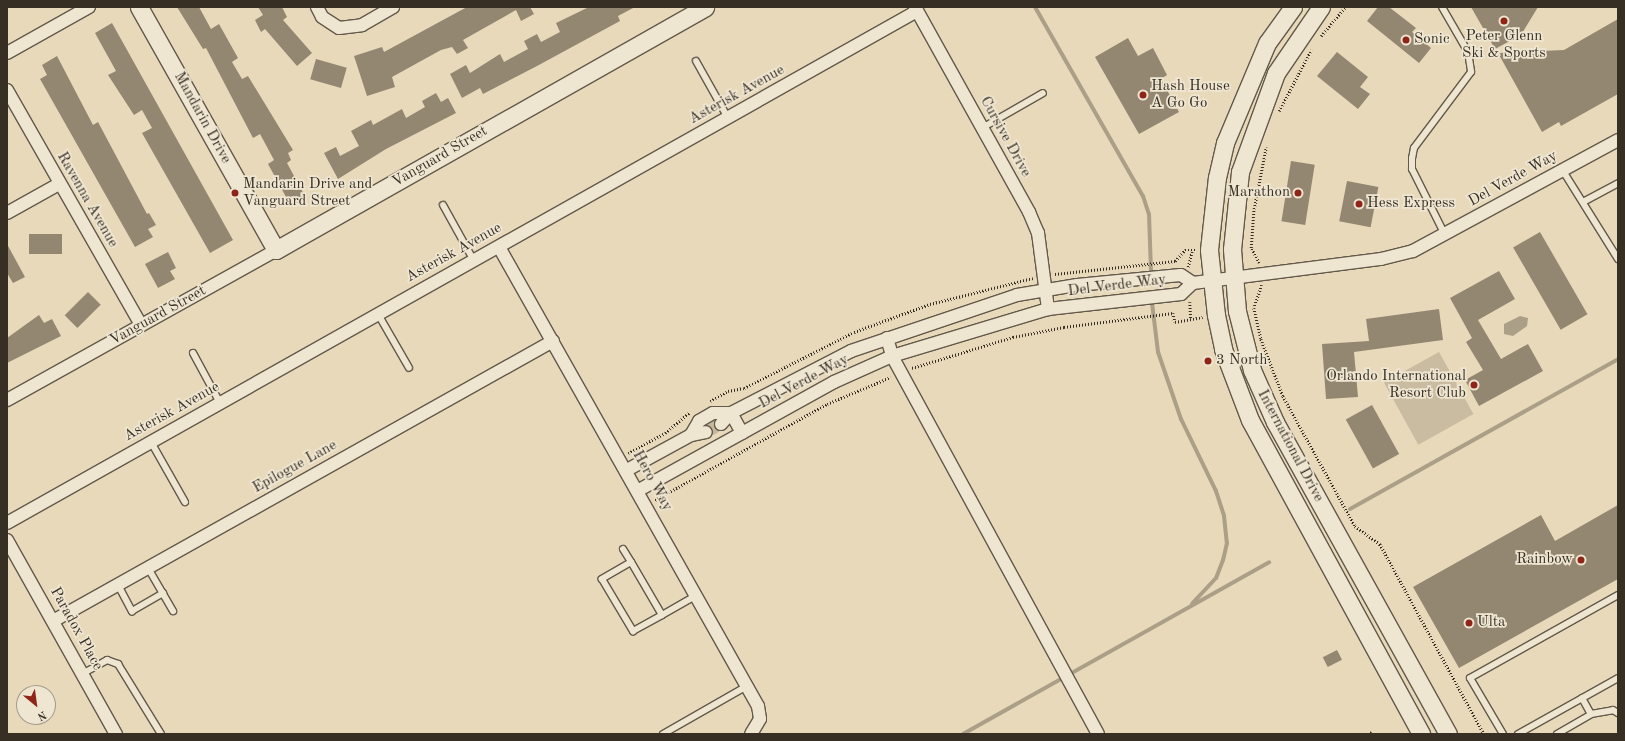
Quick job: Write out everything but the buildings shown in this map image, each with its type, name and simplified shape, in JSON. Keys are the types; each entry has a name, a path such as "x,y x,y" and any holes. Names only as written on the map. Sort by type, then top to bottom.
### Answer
{"street":[{"path":"7,53 89,7"},
{"name":"Mandarin Drive","path":"139,7 276,250"},
{"path":"317,7 322,17 339,28 362,25 393,7"},
{"name":"Vanguard Street","path":"7,400 276,250 705,7"},
{"name":"International Drive","path":"1294,7 1267,43 1225,144 1212,210 1209,250 1211,283 1224,348 1250,420 1421,734"},
{"name":"International Drive","path":"1321,7 1276,73 1250,137 1235,205 1233,280 1244,344 1261,393 1448,734"},
{"name":"Asterisk Avenue","path":"7,523 728,118 916,9"},
{"name":"Cursive Drive","path":"916,9 1038,233 1048,309"},
{"name":"Ravenna Avenue","path":"7,90 59,184 141,325"},
{"name":"Del Verde Way","path":"638,490 834,382 892,356 1048,309 1181,294 1193,284 1211,283 1381,259 1413,251 1618,140"},
{"path":"7,213 59,184"},
{"name":"Hero Way","path":"499,247 627,470 758,706 760,719 751,734"},
{"name":"Del Verde Way","path":"691,434 699,421 708,416 731,413 851,351 1017,296 1046,290 1181,275 1193,284"},
{"path":"887,338 892,356 1098,734"},
{"name":"Epilogue Lane","path":"52,621 553,341"},
{"path":"731,413 742,433"},
{"name":"Del Verde Way","path":"721,424 731,413"},
{"name":"Del Verde Way","path":"627,470 691,434 706,432"},
{"name":"Paradox Place","path":"7,540 116,734"}],"lane":[{"path":"1442,7 1468,52 1471,72 1414,148 1412,169 1445,235"},
{"path":"696,61 728,118"},
{"path":"982,128 1043,93"},
{"path":"1563,171 1584,202 1618,259"},
{"path":"1584,202 1618,183"},
{"path":"443,205 474,261"},
{"path":"378,314 409,368"},
{"path":"193,353 220,403"},
{"path":"151,442 185,502"},
{"path":"623,549 662,615"},
{"path":"631,562 602,579 633,632 697,595"},
{"path":"148,568 173,611"},
{"path":"118,585 132,611 163,593"},
{"path":"1503,734 1470,678 1618,595"},
{"path":"82,674 107,660 118,664 161,734"},
{"path":"1518,734 1618,678"},
{"path":"663,734 747,686"},
{"path":"1582,698 1591,714"},
{"path":"1557,734 1591,714 1613,710 1618,713"}],"path":[{"path":"1319,38 1345,7"},
{"path":"1278,114 1292,81 1315,44"},
{"path":"1268,141 1257,181 1251,248 1258,256 1261,276 1262,292 1256,298 1254,308 1261,339 1283,396 1355,526 1380,544 1484,734"},
{"path":"1368,734 1372,732"}],"shaded area":[{"path":"1520,316 1528,318 1527,326 1513,336 1504,334 1504,324"},
{"path":"1439,352 1473,414 1418,445 1384,383"}],"waterway":[{"path":"1035,7 1143,196 1149,214 1151,272"},
{"path":"1152,303 1158,352 1181,419 1216,491 1224,516 1227,543 1223,560 1216,578 1192,604"},
{"path":"1350,509 1618,359"},
{"path":"963,734 1269,562"}],"tunnel":[{"path":"706,432 721,424"}],"place":[{"name":"Peter Glenn Ski & Sports","path":"1504,21"},
{"name":"Sonic","path":"1406,40"},
{"name":"Hash House A Go Go","path":"1143,95"},
{"name":"Mandarin Drive and Vanguard Street","path":"235,193"},
{"name":"Marathon","path":"1298,193"},
{"name":"Hess Express","path":"1359,204"},
{"name":"3 North","path":"1208,361"},
{"name":"Orlando International Resort Club","path":"1474,385"},
{"name":"Rainbow","path":"1581,560"},
{"name":"Ulta","path":"1469,623"}]}
